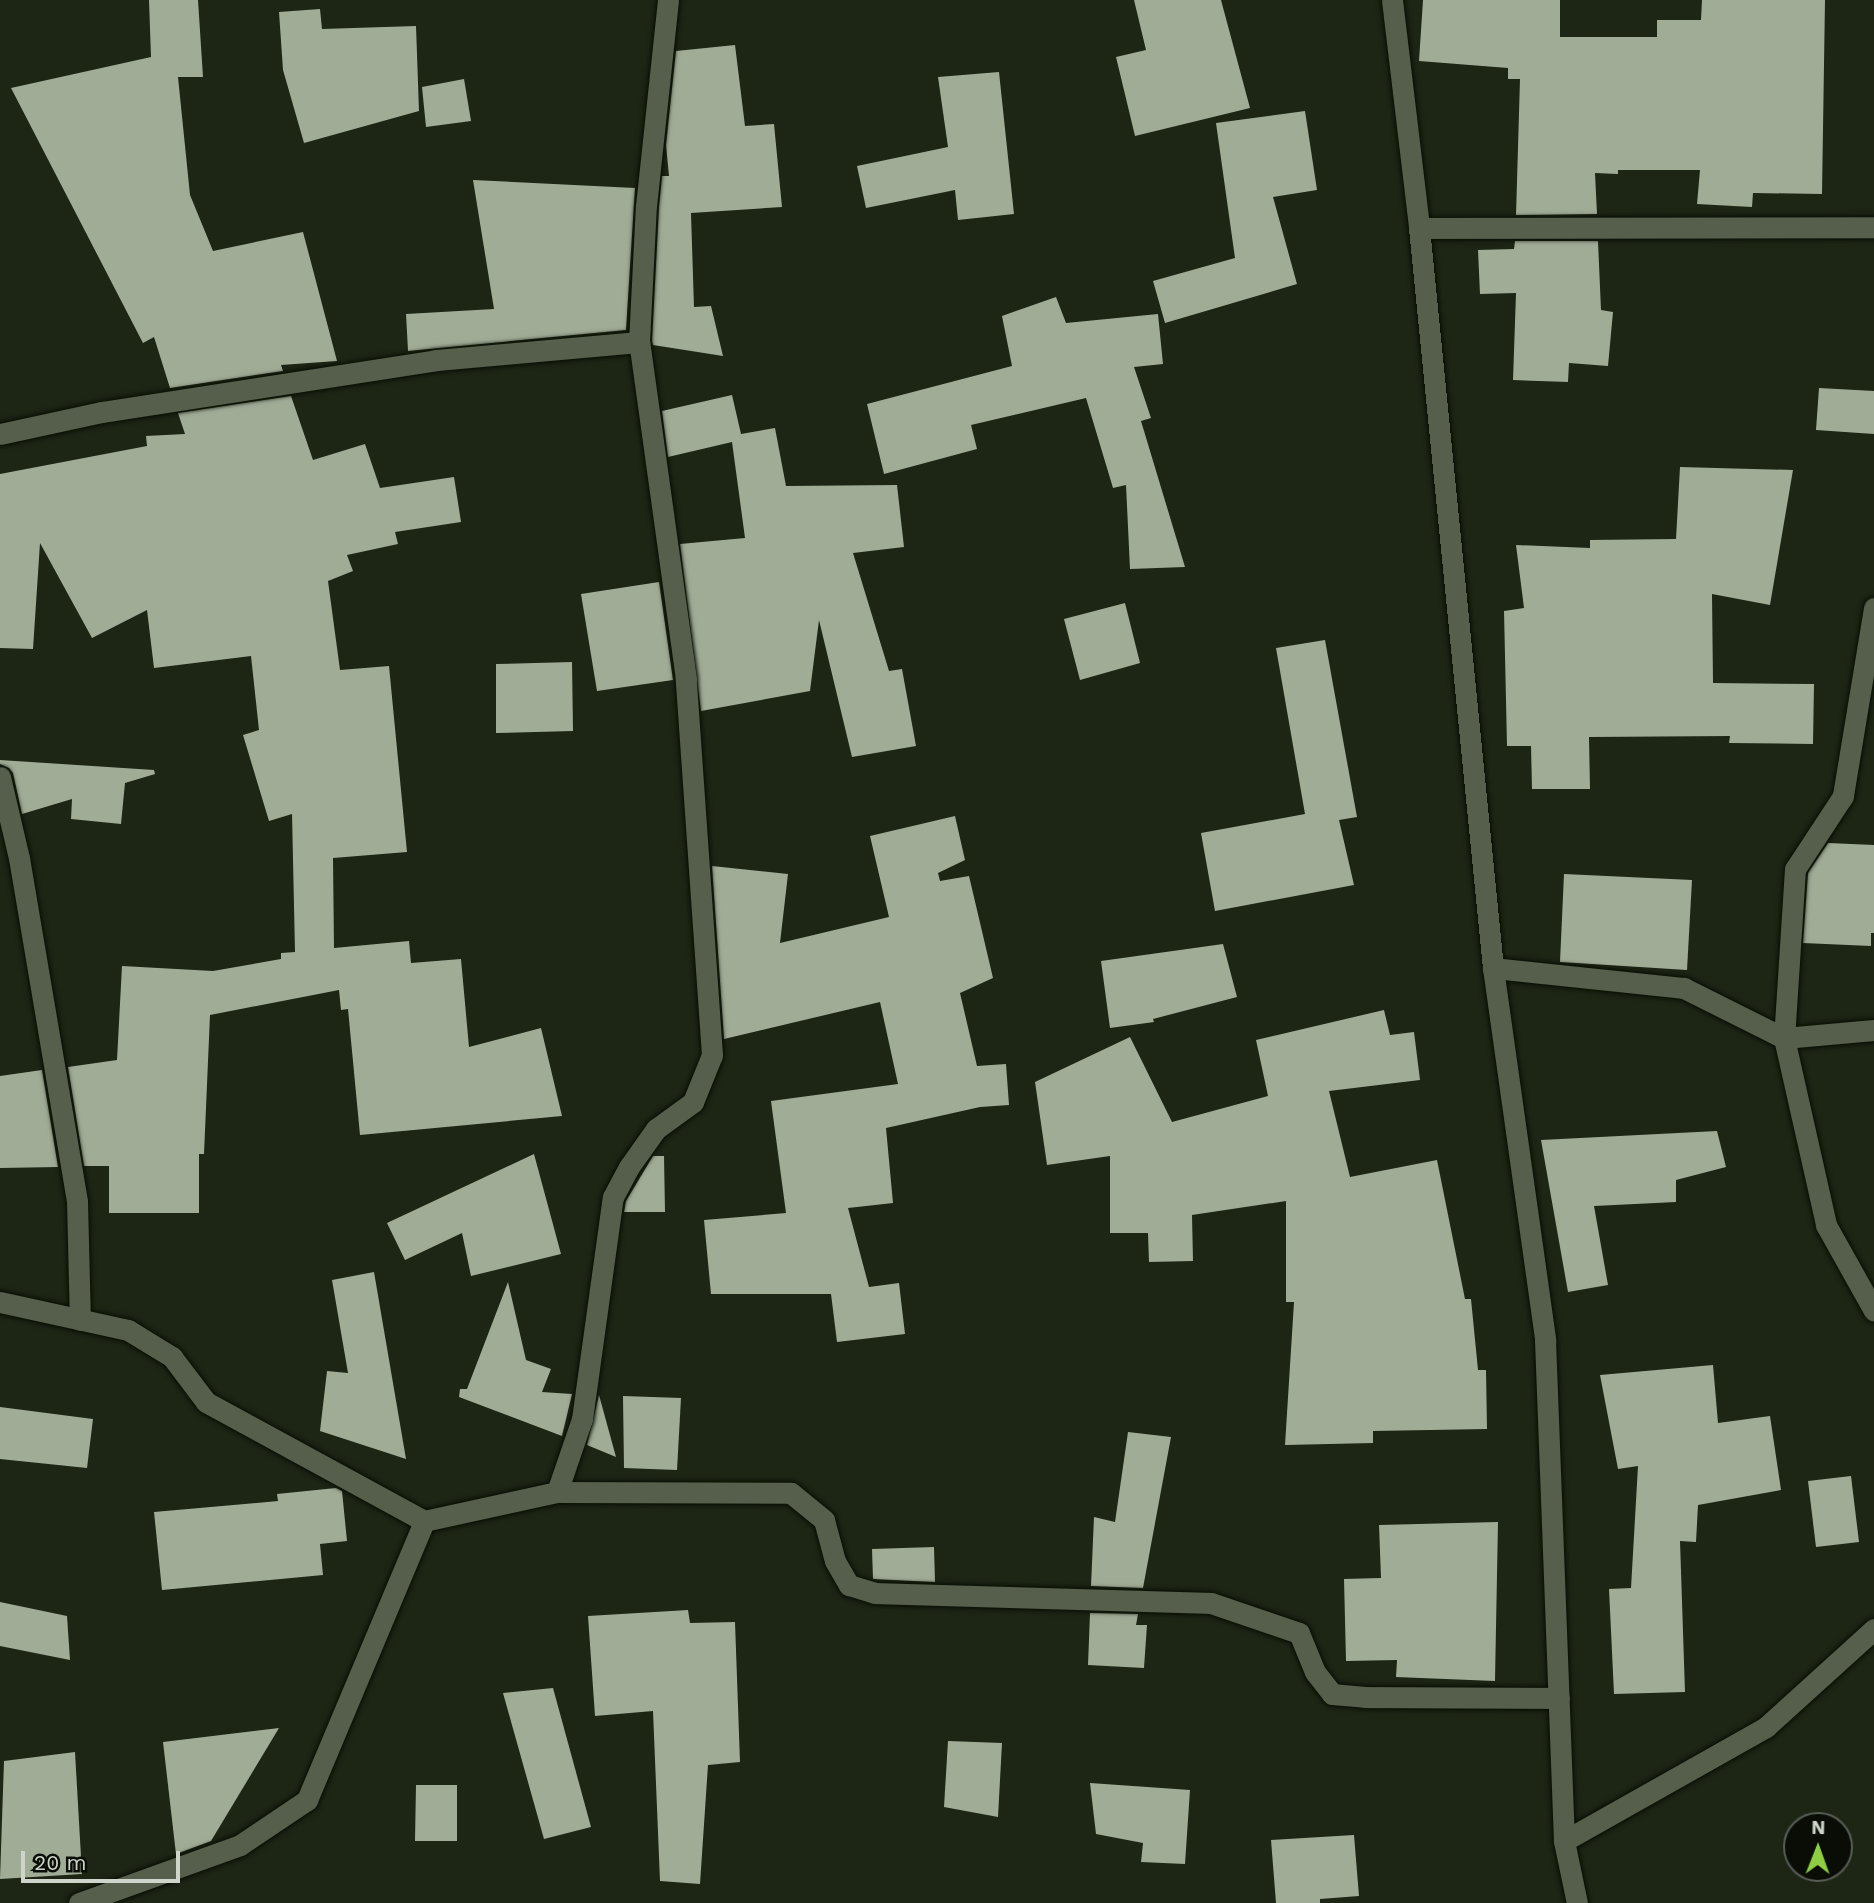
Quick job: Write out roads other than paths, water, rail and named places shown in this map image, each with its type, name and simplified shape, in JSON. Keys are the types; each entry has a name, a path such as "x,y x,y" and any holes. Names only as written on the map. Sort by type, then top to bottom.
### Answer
{"street":[{"path":"557,1492 582,1419 613,1196 628,1167 656,1129 693,1102 712,1055 686,679 639,342 646,206 668,0"},
{"path":"1392,0 1419,228 1493,968 1545,1340 1564,1841 1577,1903"},
{"path":"1419,228 1874,227"},
{"path":"0,434 102,412 436,360 639,342"},
{"path":"1874,608 1866,716 1843,796 1796,869 1784,1038 1826,1225 1874,1311"},
{"path":"0,778 19,858 77,1201 80,1320"},
{"path":"1493,968 1684,988 1784,1038 1874,1030"},
{"path":"0,1302 128,1330 172,1357 206,1402 424,1521 557,1492 791,1493 824,1520 835,1561 849,1585 875,1592 1211,1603 1299,1633 1315,1672 1332,1694 1365,1697 1559,1698"},
{"path":"79,1903 240,1845 306,1800 424,1521"},
{"path":"1564,1841 1766,1727 1874,1629"}]}
